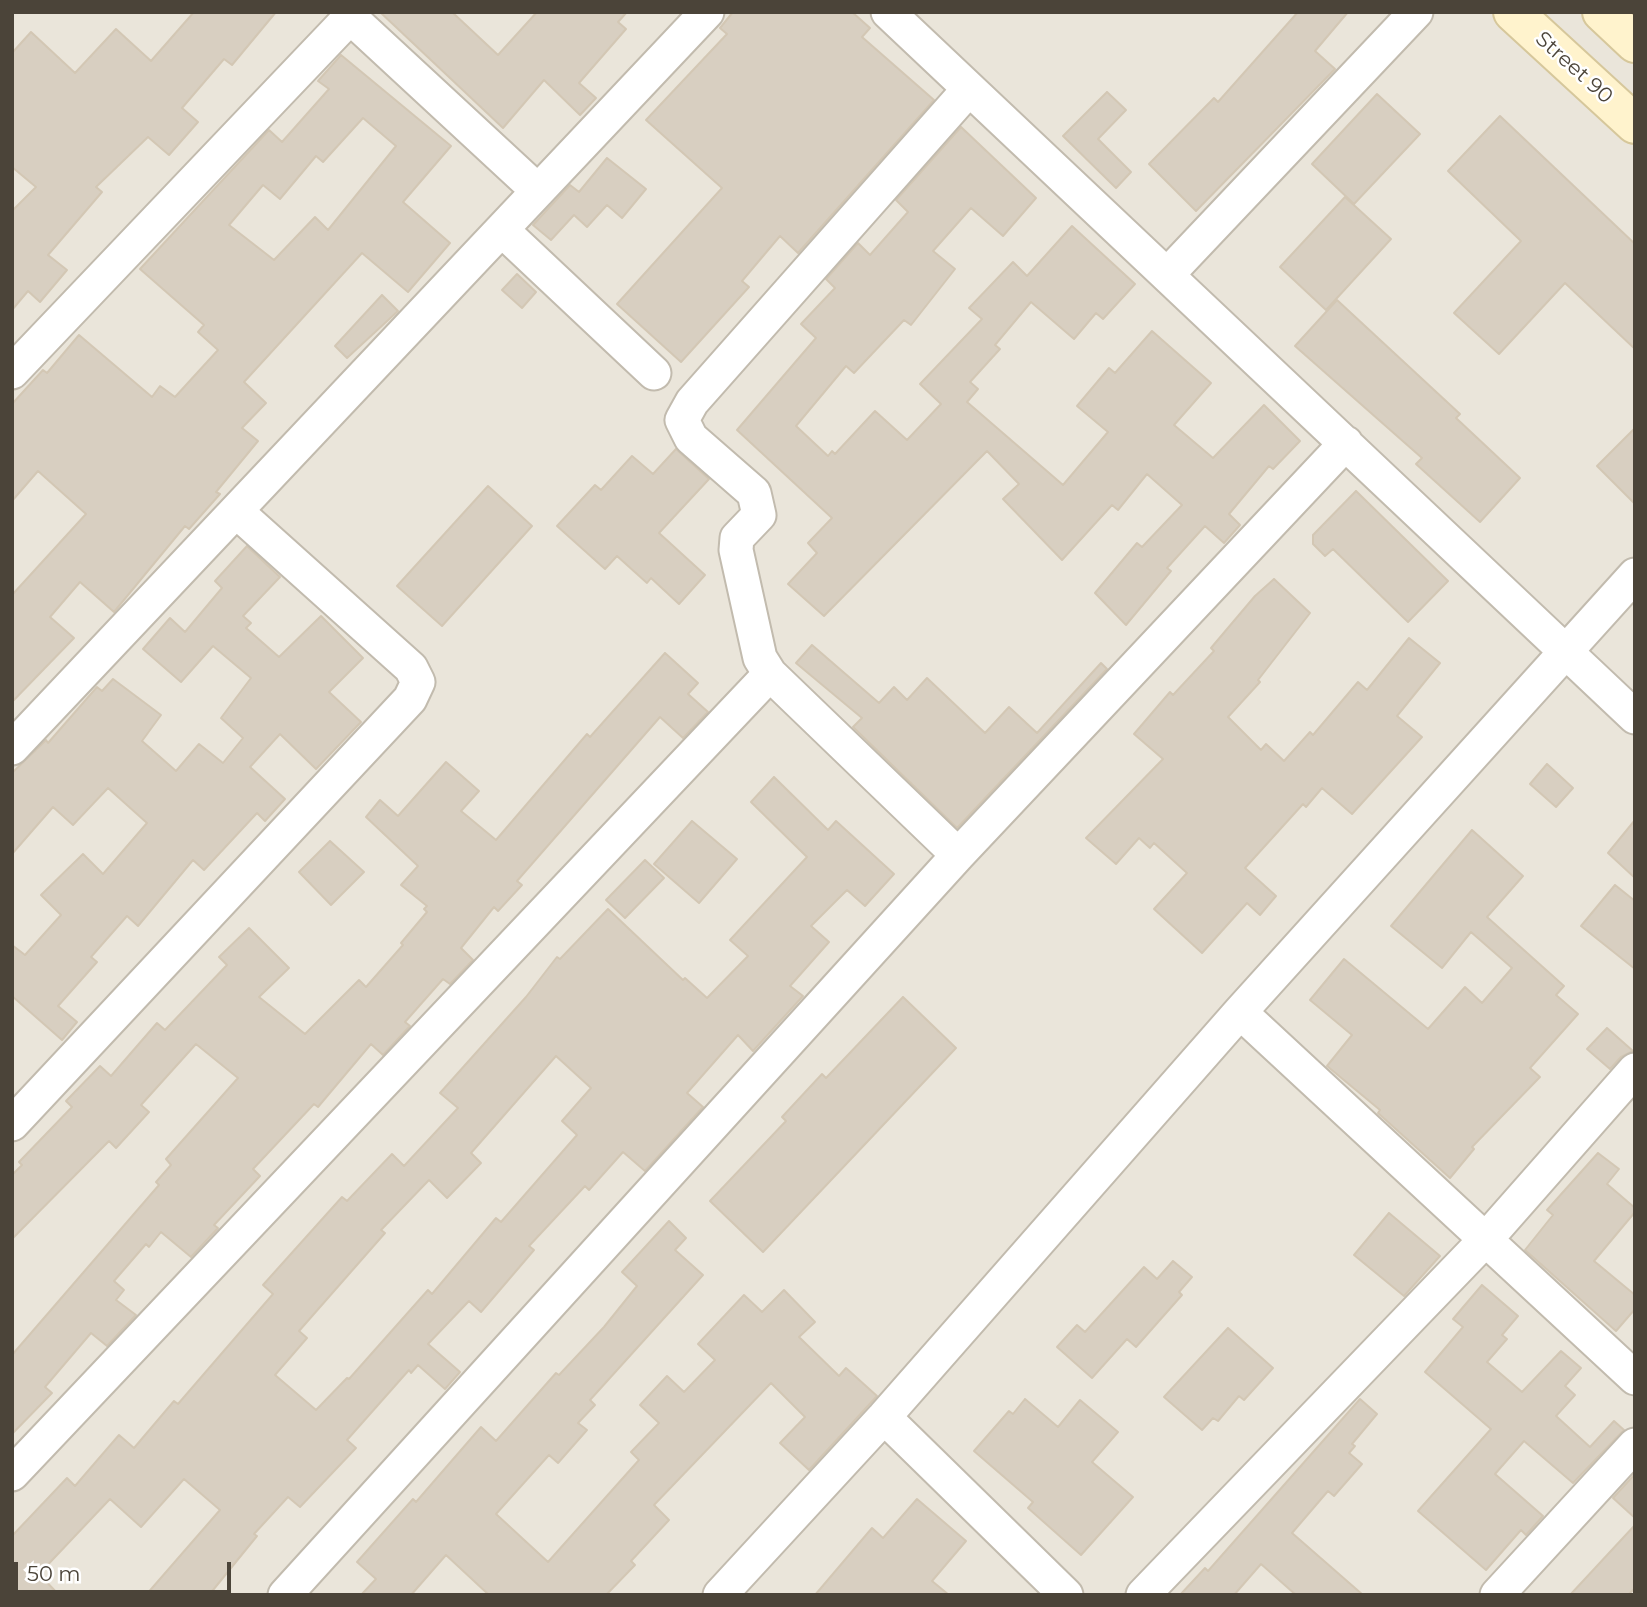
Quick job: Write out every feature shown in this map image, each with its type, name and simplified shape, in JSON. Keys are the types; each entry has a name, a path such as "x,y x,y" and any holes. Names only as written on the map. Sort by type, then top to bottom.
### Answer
{"main road":[{"name":"Street 90","path":"1513,12 1635,124"},
{"path":"1602,12 1635,43"}],"street":[{"path":"12,748 707,12"},
{"path":"888,12 1635,718"},
{"path":"1167,275 1416,12"},
{"path":"12,372 352,15 538,191"},
{"path":"958,855 770,674 760,658 736,550 737,538 759,515 754,493 691,438 682,420 692,402 969,89"},
{"path":"502,230 654,373"},
{"path":"285,1595 958,855 1346,443"},
{"path":"12,1124 410,699 418,682 411,668 236,511"},
{"path":"720,1595 884,1417 1240,1013 1635,575"},
{"path":"12,1474 770,674"},
{"path":"1240,1013 1487,1238 1635,1378"},
{"path":"1143,1595 1487,1238 1635,1070"},
{"path":"884,1417 1066,1595"},
{"path":"1497,1595 1635,1445"}],"shaded area":[{"path":"12,12 1635,12 1635,1595 12,1595"}],"building":[{"path":"194,12 276,12 232,65 224,59 182,108 198,122 169,155 148,137 96,187 102,192 48,255 67,270 40,302 28,291 12,310 12,211 36,187 12,167 12,53 31,32 75,73 116,29 151,61"},
{"path":"380,12 452,12 498,55 537,12 627,12 618,22 626,29 579,83 596,98 580,115 544,80 503,128"},
{"path":"733,12 852,12 870,28 862,37 934,100 798,253 780,236 742,281 749,287 681,362 617,304 722,188 646,120 727,34 720,28"},
{"path":"1298,12 1348,12 1315,51 1335,69 1196,211 1149,164 1214,98 1218,102"},
{"path":"341,55 451,146 403,202 450,243 408,292 362,253 244,382 266,403 242,428 258,441 216,492 220,494 189,529 185,526 114,612 80,582 50,617 74,638 12,702 12,595 86,514 38,471 12,501 12,404 43,370 47,373 79,335 152,397 160,386 175,397 218,350 198,332 204,325 140,269 269,130 282,142 329,89 318,81","holes":["363,118 396,146 328,230 315,217 274,260 229,225 263,185 280,199 316,156 323,162"]},
{"path":"1107,92 1126,110 1098,139 1131,172 1116,188 1063,136"},
{"path":"1377,94 1420,134 1354,204 1312,164"},
{"path":"1500,116 1635,244 1635,349 1565,283 1499,354 1454,313 1521,241 1448,171"},
{"path":"961,127 1036,198 1003,236 971,208 933,251 955,269 911,325 904,320 854,373 846,366 796,426 828,456 832,451 835,454 875,411 907,440 941,404 920,384 982,319 969,308 1013,262 1027,276 1072,226 1135,284 1103,319 1096,313 1074,339 1031,302 995,345 1000,349 970,382 978,389 967,402 1063,485 1108,432 1077,406 1109,368 1115,373 1152,331 1211,383 1174,425 1213,458 1264,405 1300,441 1273,469 1269,466 1229,514 1240,525 1224,543 1205,526 1167,568 1171,571 1126,625 1095,593 1137,543 1142,547 1182,505 1147,474 1118,510 1112,505 1062,560 1003,499 1019,484 987,451 824,616 788,584 817,553 808,543 832,518 737,430 816,338 801,324 835,288 826,279 858,243 870,255 908,212 896,200"},
{"path":"607,158 646,189 622,218 607,205 587,227 574,215 551,240 533,225 570,185 579,192"},
{"path":"1345,197 1391,239 1326,310 1280,267"},
{"path":"517,274 536,292 522,308 502,290"},
{"path":"382,295 398,311 347,358 335,346"},
{"path":"1337,300 1460,414 1456,418 1520,478 1480,522 1416,464 1422,458 1295,346"},
{"path":"1635,428 1635,504 1597,466"},
{"path":"676,449 709,479 659,533 705,575 679,604 651,578 647,583 617,556 605,569 557,526 595,485 601,490 632,456 653,474"},
{"path":"488,486 532,526 442,626 397,586"},
{"path":"1356,491 1448,581 1408,622 1333,549 1325,556 1313,544 1313,535"},
{"path":"247,546 280,577 243,616 251,623 246,628 279,657 321,616 363,658 329,692 361,722 316,769 280,734 250,767 285,799 265,821 257,813 204,870 193,860 138,926 127,916 91,957 97,962 58,1006 77,1022 62,1040 12,996 12,945 25,955 61,915 41,895 83,854 103,874 147,823 108,788 73,825 53,807 12,854 12,773 46,740 48,743 97,687 102,691 113,679 161,715 142,741 176,771 199,744 223,763 243,738 221,718 251,678 213,646 181,682 143,649 170,618 185,632 222,588 215,581"},
{"path":"1274,579 1310,613 1258,680 1260,682 1228,717 1261,750 1266,744 1284,761 1310,732 1313,735 1358,682 1367,690 1409,638 1440,663 1397,716 1422,737 1352,814 1322,788 1306,807 1303,804 1245,868 1276,896 1260,915 1247,903 1202,953 1154,909 1187,873 1154,843 1150,848 1139,838 1116,864 1086,838 1163,759 1134,734 1170,692 1173,695 1214,651 1211,648 1255,596"},
{"path":"812,645 879,703 894,687 907,700 927,678 985,733 1009,707 1037,733 1101,663 1107,669 957,828 853,727 862,718 796,663"},
{"path":"665,653 698,683 688,694 708,712 683,738 660,717 517,881 522,885 498,911 494,907 461,948 473,960 450,984 443,979 405,1022 410,1026 383,1055 371,1044 318,1107 314,1104 253,1169 260,1176 214,1225 218,1228 191,1257 161,1232 149,1247 146,1244 114,1281 124,1290 116,1300 136,1315 107,1346 91,1333 45,1387 52,1393 12,1434 12,1355 159,1185 156,1182 171,1165 166,1159 238,1078 196,1044 141,1105 149,1112 116,1148 109,1141 12,1239 12,1175 22,1165 19,1162 72,1107 66,1101 100,1066 111,1076 157,1023 165,1030 227,965 219,957 249,928 289,968 259,997 305,1034 359,980 366,987 403,945 401,943 427,912 424,909 427,906 401,885 418,866 366,817 380,800 398,816 446,762 479,791 461,811 496,840 587,734 590,737"},
{"path":"1547,764 1573,788 1556,807 1530,784"},
{"path":"774,777 828,830 836,821 894,874 865,906 847,890 811,926 829,942 790,986 803,996 753,1051 738,1035 687,1093 703,1107 645,1171 623,1152 589,1190 585,1186 529,1246 534,1250 481,1312 469,1301 428,1344 460,1372 445,1389 418,1365 411,1373 409,1370 347,1440 356,1448 300,1507 288,1497 254,1534 257,1536 209,1595 146,1595 220,1510 184,1479 141,1527 110,1499 39,1574 59,1595 12,1595 12,1536 67,1478 75,1486 119,1435 134,1448 174,1401 178,1404 273,1294 263,1285 342,1197 347,1201 392,1154 404,1166 458,1108 440,1093 526,997 557,957 560,959 608,909 683,980 685,978 707,998 748,956 730,940 807,857 751,802","holes":["556,1056 591,1088 562,1121 577,1135 501,1222 496,1218 432,1294 428,1290 349,1379 316,1410 275,1375 307,1338 299,1331 385,1233 381,1230 429,1180 447,1198 481,1163 471,1153"]},
{"path":"1635,820 1635,878 1608,853"},
{"path":"692,821 737,859 699,903 654,864"},
{"path":"1472,830 1523,876 1487,917 1564,986 1556,995 1578,1014 1530,1068 1540,1077 1472,1147 1474,1149 1450,1178 1378,1113 1380,1110 1327,1066 1352,1035 1310,1000 1344,959 1428,1029 1465,987 1482,1003 1512,968 1471,932 1442,968 1391,926"},
{"path":"330,841 364,872 331,905 299,872"},
{"path":"645,860 664,878 625,918 606,900"},
{"path":"1615,885 1635,901 1635,969 1581,926"},
{"path":"903,997 956,1048 763,1252 710,1201 786,1121 782,1117 822,1074 826,1078"},
{"path":"1607,1028 1633,1051 1621,1057 1610,1069 1587,1049"},
{"path":"1598,1153 1619,1169 1607,1184 1635,1208 1635,1212 1594,1261 1635,1295 1635,1309 1616,1331 1525,1250 1553,1215 1547,1210"},
{"path":"1389,1213 1440,1256 1404,1296 1354,1255"},
{"path":"669,1221 686,1238 675,1250 703,1275 590,1400 595,1405 578,1423 587,1430 558,1463 549,1455 496,1514 548,1562 639,1460 631,1452 659,1423 640,1405 667,1376 684,1392 715,1360 698,1344 744,1295 762,1312 784,1290 815,1322 799,1337 839,1376 846,1368 877,1396 809,1470 780,1443 805,1417 771,1383 654,1505 669,1520 631,1561 635,1565 606,1595 489,1595 446,1555 411,1595 361,1595 376,1579 357,1562 413,1499 416,1502 481,1427 496,1441 556,1373 559,1375 604,1327 637,1286 622,1272"},
{"path":"1173,1261 1192,1277 1179,1292 1182,1295 1136,1347 1127,1339 1092,1378 1057,1347 1077,1325 1085,1332 1144,1267 1157,1279"},
{"path":"1482,1285 1518,1316 1502,1335 1507,1339 1487,1362 1522,1392 1561,1351 1581,1368 1565,1386 1575,1395 1556,1416 1590,1447 1614,1421 1624,1430 1573,1483 1524,1441 1495,1474 1543,1516 1526,1535 1521,1530 1486,1570 1418,1511 1491,1429 1425,1372 1463,1327 1453,1319"},
{"path":"1228,1328 1273,1368 1244,1400 1239,1396 1218,1421 1213,1418 1202,1430 1164,1397"},
{"path":"1025,1399 1058,1427 1080,1400 1118,1432 1092,1462 1133,1497 1081,1555 1028,1508 1033,1502 974,1451 1009,1411 1013,1414"},
{"path":"1360,1399 1377,1414 1352,1444 1355,1446 1349,1453 1362,1464 1334,1496 1328,1491 1292,1533 1363,1595 1296,1595 1261,1564 1234,1595 1180,1595 1205,1568 1208,1571"},
{"path":"1635,1474 1635,1518 1613,1498"},
{"path":"917,1499 966,1541 932,1581 949,1595 815,1595 872,1528 883,1538"},
{"path":"1635,1525 1635,1588 1628,1595 1570,1595"}]}
